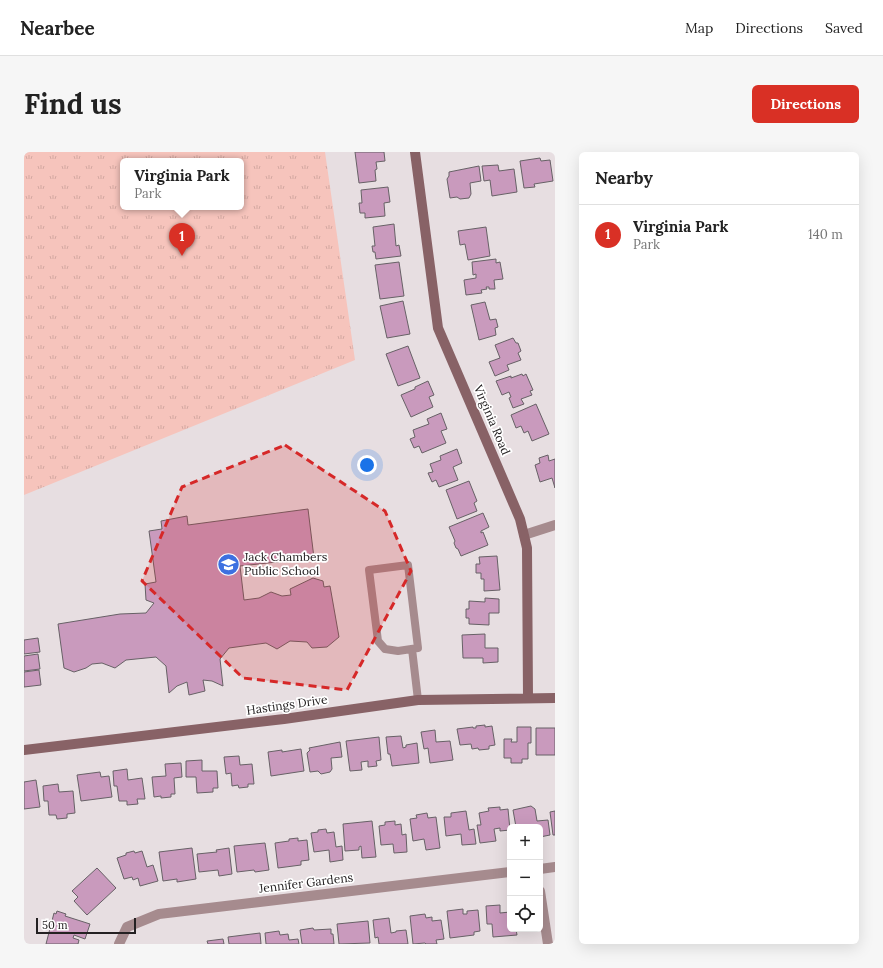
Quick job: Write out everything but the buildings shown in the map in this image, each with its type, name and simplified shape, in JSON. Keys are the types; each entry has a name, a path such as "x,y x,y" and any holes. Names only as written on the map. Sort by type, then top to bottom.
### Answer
{"street":[{"name":"Virginia Road","path":"415,152 438,328 520,519 527,548 528,698"},
{"path":"524,536 555,525"},
{"name":"Hastings Drive","path":"24,750 284,719 418,700 555,698"},
{"path":"543,869 555,867"},
{"name":"Jennifer Gardens","path":"119,944 127,927 160,914 507,872"},
{"path":"541,896 548,944"}],"lane":[{"path":"408,565 418,648 412,649 398,651 385,649 378,641 369,570 408,565"},
{"path":"412,649 418,700"}],"highlighted area":[{"path":"285,445 385,511 411,571 347,690 243,678 142,581 182,487"}],"green space":[{"path":"24,152 325,152 355,360 24,495"}],"place":[{"name":"Virginia Park","path":"182,256"},
{"name":"Jack Chambers Public School","path":"229,564"}]}
